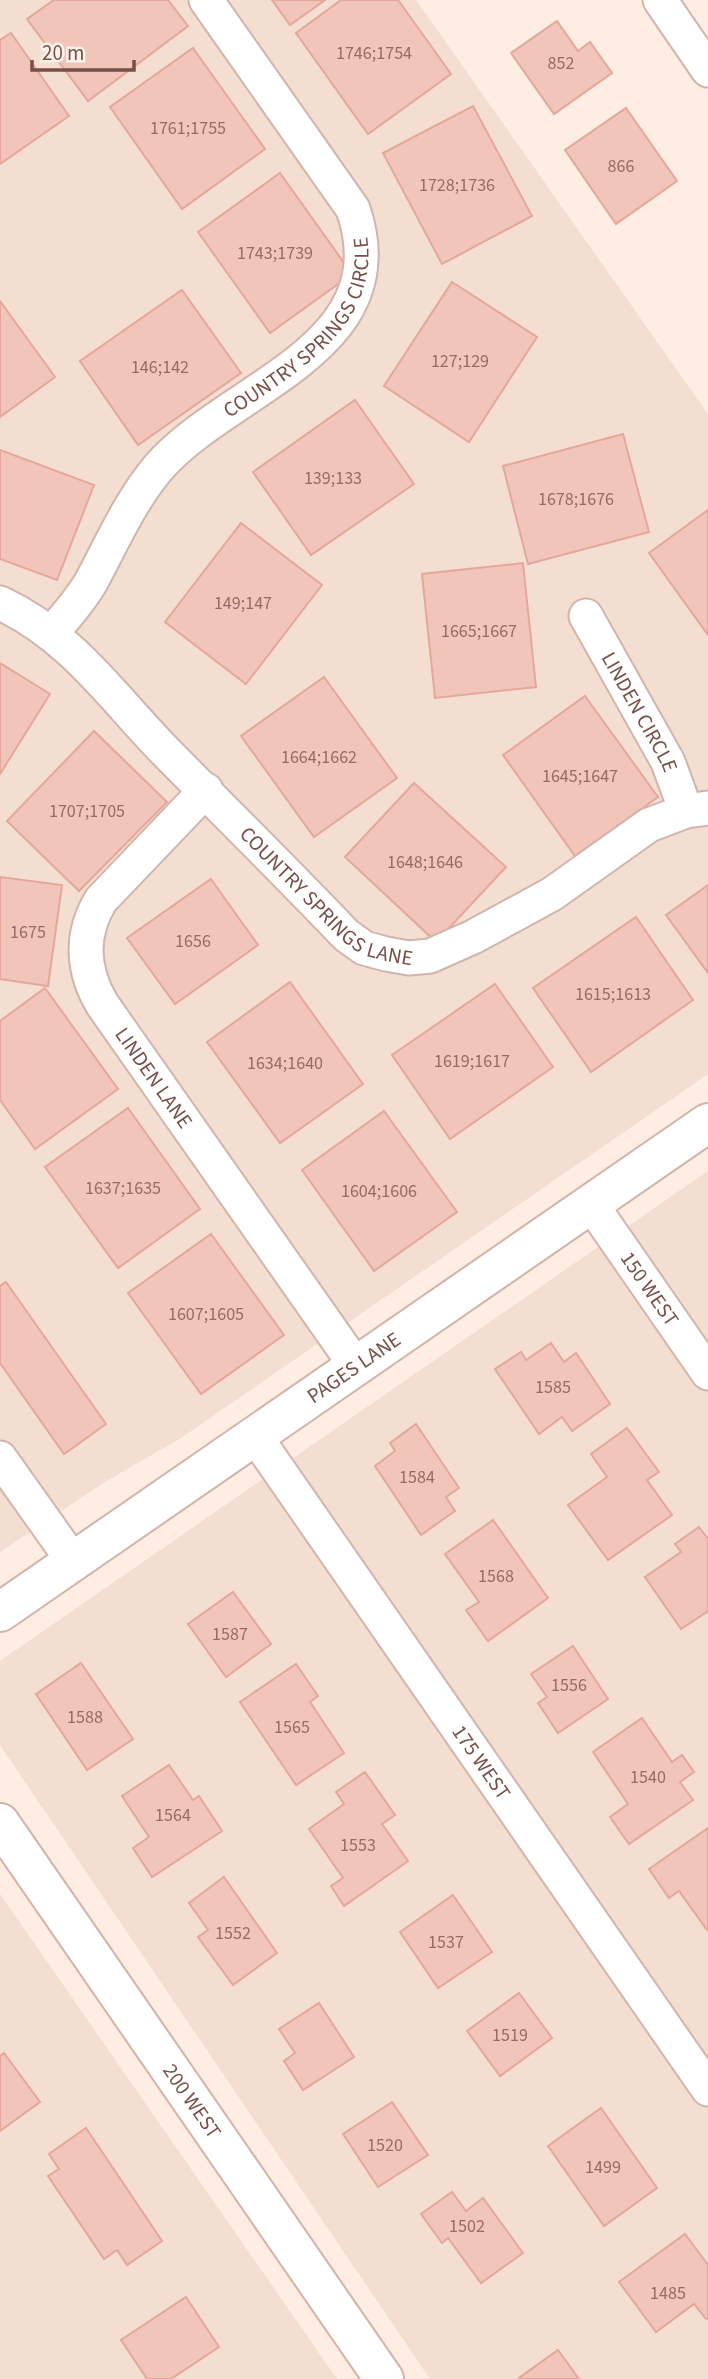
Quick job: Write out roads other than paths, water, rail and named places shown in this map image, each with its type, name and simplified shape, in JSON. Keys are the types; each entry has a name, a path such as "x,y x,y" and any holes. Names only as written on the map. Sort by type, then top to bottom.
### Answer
{"street":[{"name":"COUNTRY SPRINGS CIRCLE","path":"52,633 90,584 127,512 158,468 196,433 322,342 346,313 359,278 361,243 353,209 206,0"},
{"path":"660,0 708,71"},
{"name":"COUNTRY SPRINGS LANE","path":"0,603 52,633 90,668 164,750 346,935 364,948 409,958 429,956 473,937 552,894 649,825 697,809"},
{"name":"LINDEN CIRCLE","path":"586,616 697,809"},
{"name":"LINDEN LANE","path":"205,790 101,900 89,925 85,951 87,970 102,1004 356,1366"},
{"name":"PAGES LANE","path":"0,1612 708,1123"},
{"name":"150 WEST","path":"590,1204 708,1373"},
{"name":"175 WEST","path":"255,1436 708,2089"},
{"path":"0,1458 73,1562"},
{"name":"200 WEST","path":"0,1823 384,2379"}]}
